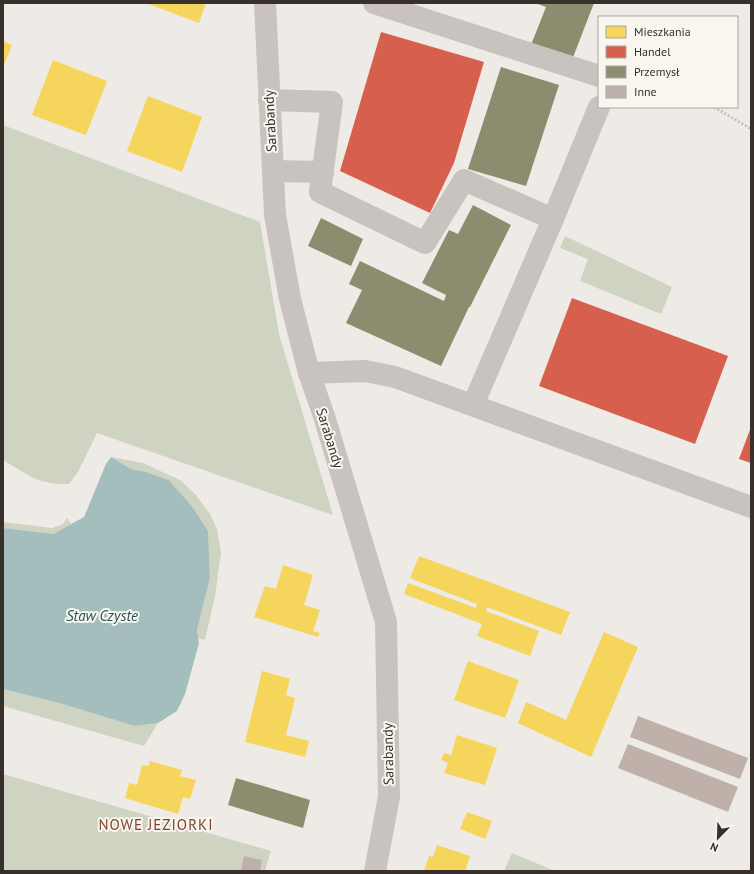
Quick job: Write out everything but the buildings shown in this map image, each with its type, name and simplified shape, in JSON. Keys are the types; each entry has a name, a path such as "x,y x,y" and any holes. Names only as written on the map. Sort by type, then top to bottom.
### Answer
{"street":[{"name":"Sarabandy","path":"265,3 275,216 290,299 309,373 324,416 386,622 389,797 375,871"},
{"path":"374,3 598,76"},
{"path":"269,100 332,102 320,192 425,243 464,180 553,219"},
{"path":"473,405 553,219 599,108"},
{"path":"273,171 322,172"},
{"path":"309,373 365,371 395,377 751,507"}],"path":[{"path":"716,108 751,129"}],"green space":[{"path":"3,125 260,222 279,334 333,515 97,433 78,472 69,484 41,481 3,460"},
{"path":"565,236 672,287 661,314 580,281 588,259 560,248"},
{"path":"111,457 143,463 180,480 195,494 210,514 217,529 221,553 215,596 205,640 198,638 197,630 210,578 208,531 194,509 169,480 146,472 131,469"},
{"path":"67,518 71,524 53,534 3,528 3,522 52,528 63,524"},
{"path":"3,689 59,703 135,726 158,723 144,746 3,706"},
{"path":"3,774 271,851 265,871 3,871"},
{"path":"512,853 555,871 504,871"}],"water":[{"name":"Staw Czyste","path":"111,457 131,469 146,472 169,480 194,509 208,531 210,578 197,630 199,643 185,694 177,711 158,723 135,726 59,703 3,689 3,528 53,534 84,517 106,464"}],"district":[{"name":"NOWE JEZIORKI","path":"156,825"}]}
